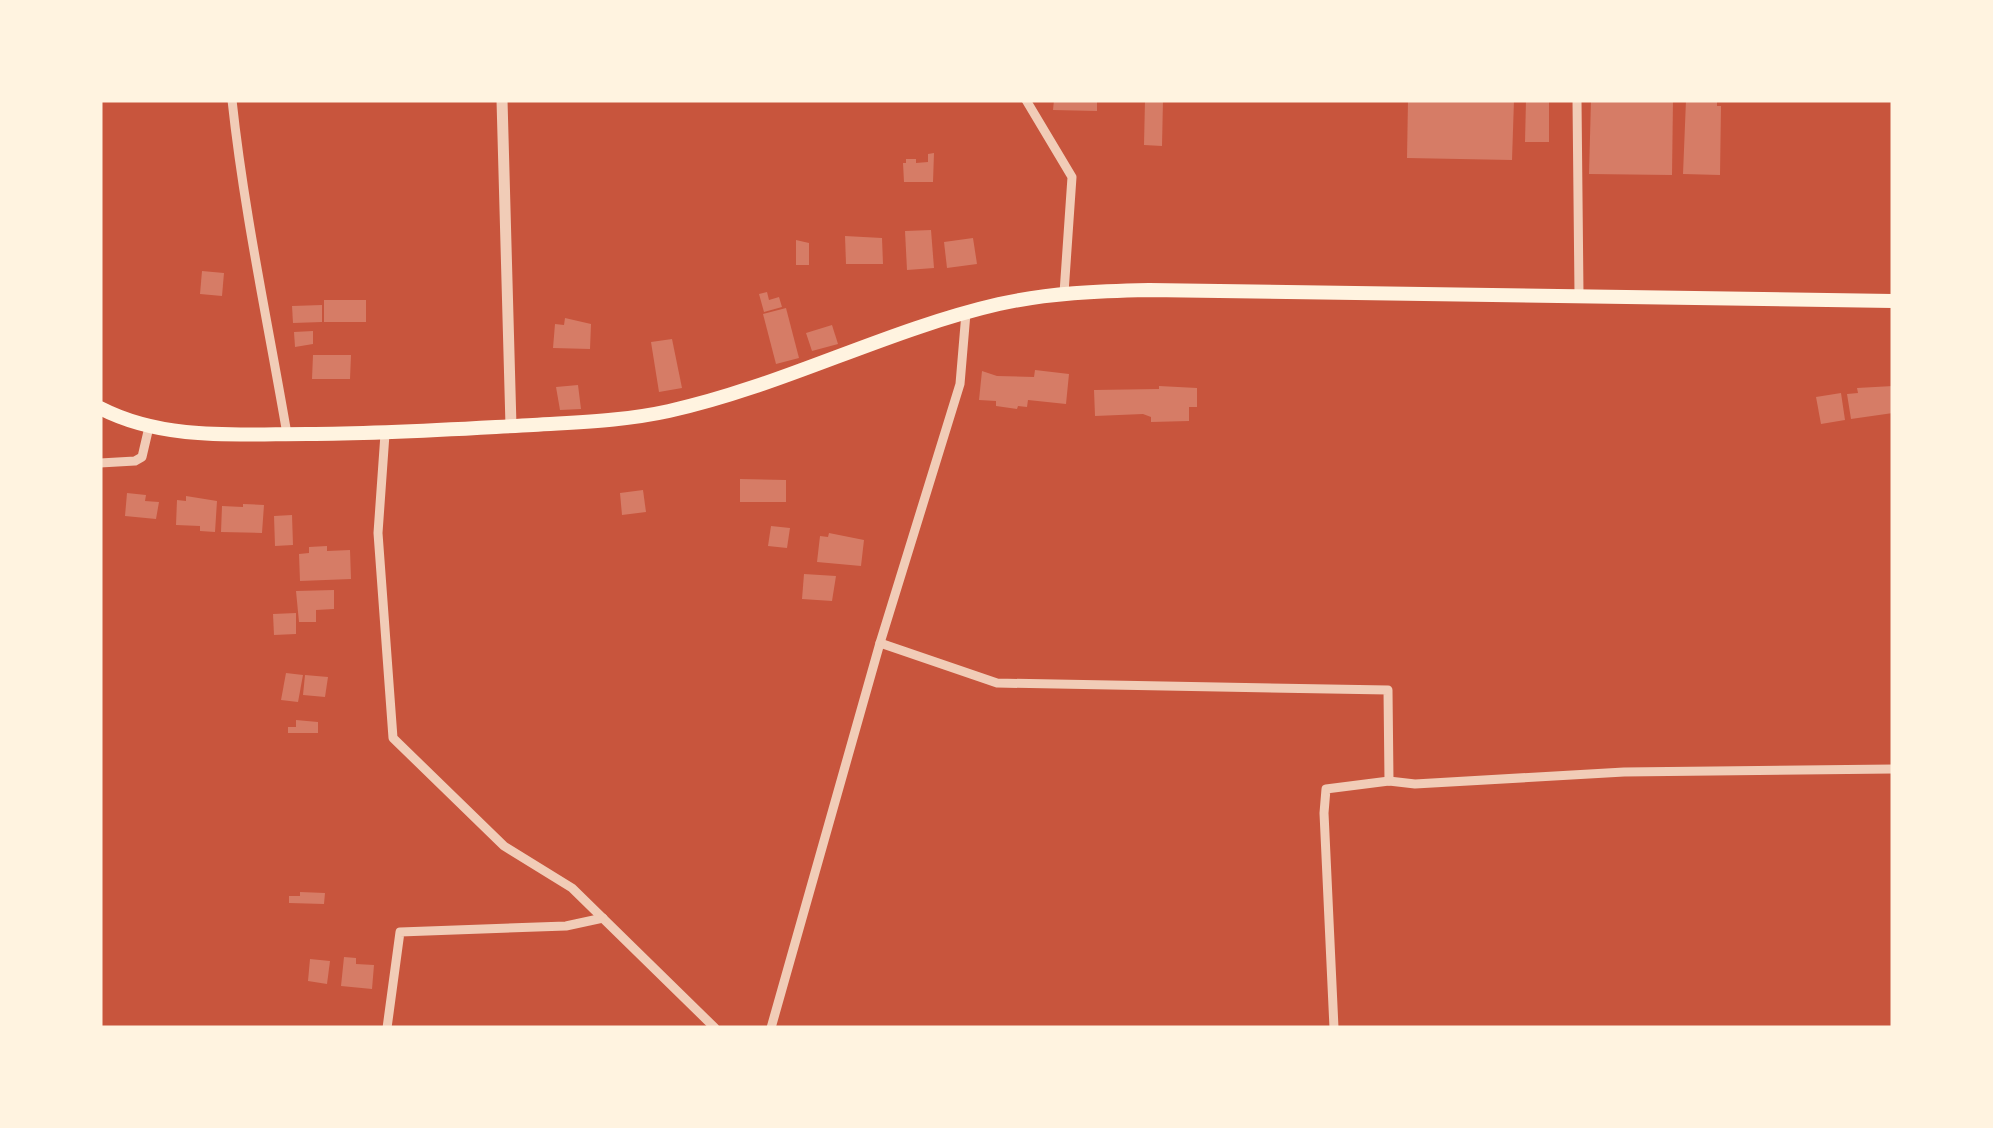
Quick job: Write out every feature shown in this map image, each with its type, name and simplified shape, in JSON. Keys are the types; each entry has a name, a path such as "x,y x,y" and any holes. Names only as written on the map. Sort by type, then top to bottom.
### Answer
{"main road":[{"path":"100,408 122,420 149,427 212,435 386,434 616,419 667,412 715,398 966,313 1064,293 1149,290 1579,294 1893,301"}],"street":[{"path":"232,100 241,189 287,434"},
{"path":"502,100 511,426"},
{"path":"1026,100 1072,177 1064,293"},
{"path":"1577,100 1579,294"},
{"path":"771,1028 880,642 960,384 966,313"},
{"path":"100,462 135,461 142,457 149,427"},
{"path":"386,434 378,533 393,738 504,846 572,888 715,1028"},
{"path":"880,642 998,683 1388,690 1389,781"},
{"path":"1334,1028 1326,789 1389,781 1415,784 1624,772 1893,769"},
{"path":"387,1028 400,932 566,926 603,918"}],"building":[{"path":"1054,100 1097,100 1097,111 1053,110"},
{"path":"1145,100 1163,100 1162,146 1144,145"},
{"path":"1408,100 1514,100 1512,160 1407,158"},
{"path":"1526,100 1549,100 1549,142 1525,142"},
{"path":"1591,100 1673,100 1672,175 1589,174"},
{"path":"1686,100 1717,100 1717,106 1721,106 1720,175 1683,174"},
{"path":"934,153 933,182 904,182 906,159 928,162 928,154"},
{"path":"931,230 934,268 907,270 905,231"},
{"path":"845,236 882,238 883,264 846,264"},
{"path":"973,238 977,264 947,268 944,242"},
{"path":"796,240 809,243 809,265 796,265"},
{"path":"202,271 224,273 222,296 200,294"},
{"path":"767,292 769,300 779,297 782,307 764,312 759,294"},
{"path":"324,300 366,300 366,322 324,322"},
{"path":"322,305 322,322 293,323 292,306"},
{"path":"786,308 799,358 776,364 763,314"},
{"path":"565,318 591,324 590,349 553,348 555,324 564,325"},
{"path":"832,325 838,344 812,351 806,333"},
{"path":"313,331 313,344 295,347 294,332"},
{"path":"672,339 682,388 659,392 651,342"},
{"path":"313,355 351,355 350,379 312,379"},
{"path":"1035,370 1069,374 1066,404 1028,400 1027,407 1017,409 979,400 982,371 997,376 1034,377"},
{"path":"578,385 581,409 560,410 556,387"},
{"path":"1893,386 1893,413 1851,419 1847,394 1858,393 1857,388"},
{"path":"1197,388 1197,407 1189,407 1189,421 1151,422 1151,417 1143,414 1095,416 1094,390"},
{"path":"1841,393 1845,420 1821,424 1816,397"},
{"path":"740,479 786,480 786,502 740,502"},
{"path":"643,490 646,512 622,515 620,493"},
{"path":"127,493 146,495 145,501 159,502 156,519 125,516"},
{"path":"186,496 217,501 215,532 200,531 200,526 176,525 177,500 186,501"},
{"path":"264,505 262,533 221,532 222,506"},
{"path":"292,515 293,545 275,546 274,516"},
{"path":"771,526 790,528 787,548 768,546"},
{"path":"829,533 864,540 861,566 817,562 820,536 828,537"},
{"path":"327,546 327,551 350,550 351,579 300,581 299,554 309,553 309,547"},
{"path":"804,574 836,576 832,601 802,599"},
{"path":"334,590 334,609 316,610 316,622 299,622 296,591"},
{"path":"296,613 296,634 274,635 273,614"},
{"path":"286,673 303,675 298,702 281,700"},
{"path":"305,675 328,677 325,697 303,695"},
{"path":"296,720 318,722 318,733 288,733 288,727 296,727"},
{"path":"300,892 325,893 324,904 289,903 289,896 300,896"},
{"path":"344,957 356,958 356,964 374,965 372,989 341,986"},
{"path":"310,959 330,961 327,984 308,981"}]}
